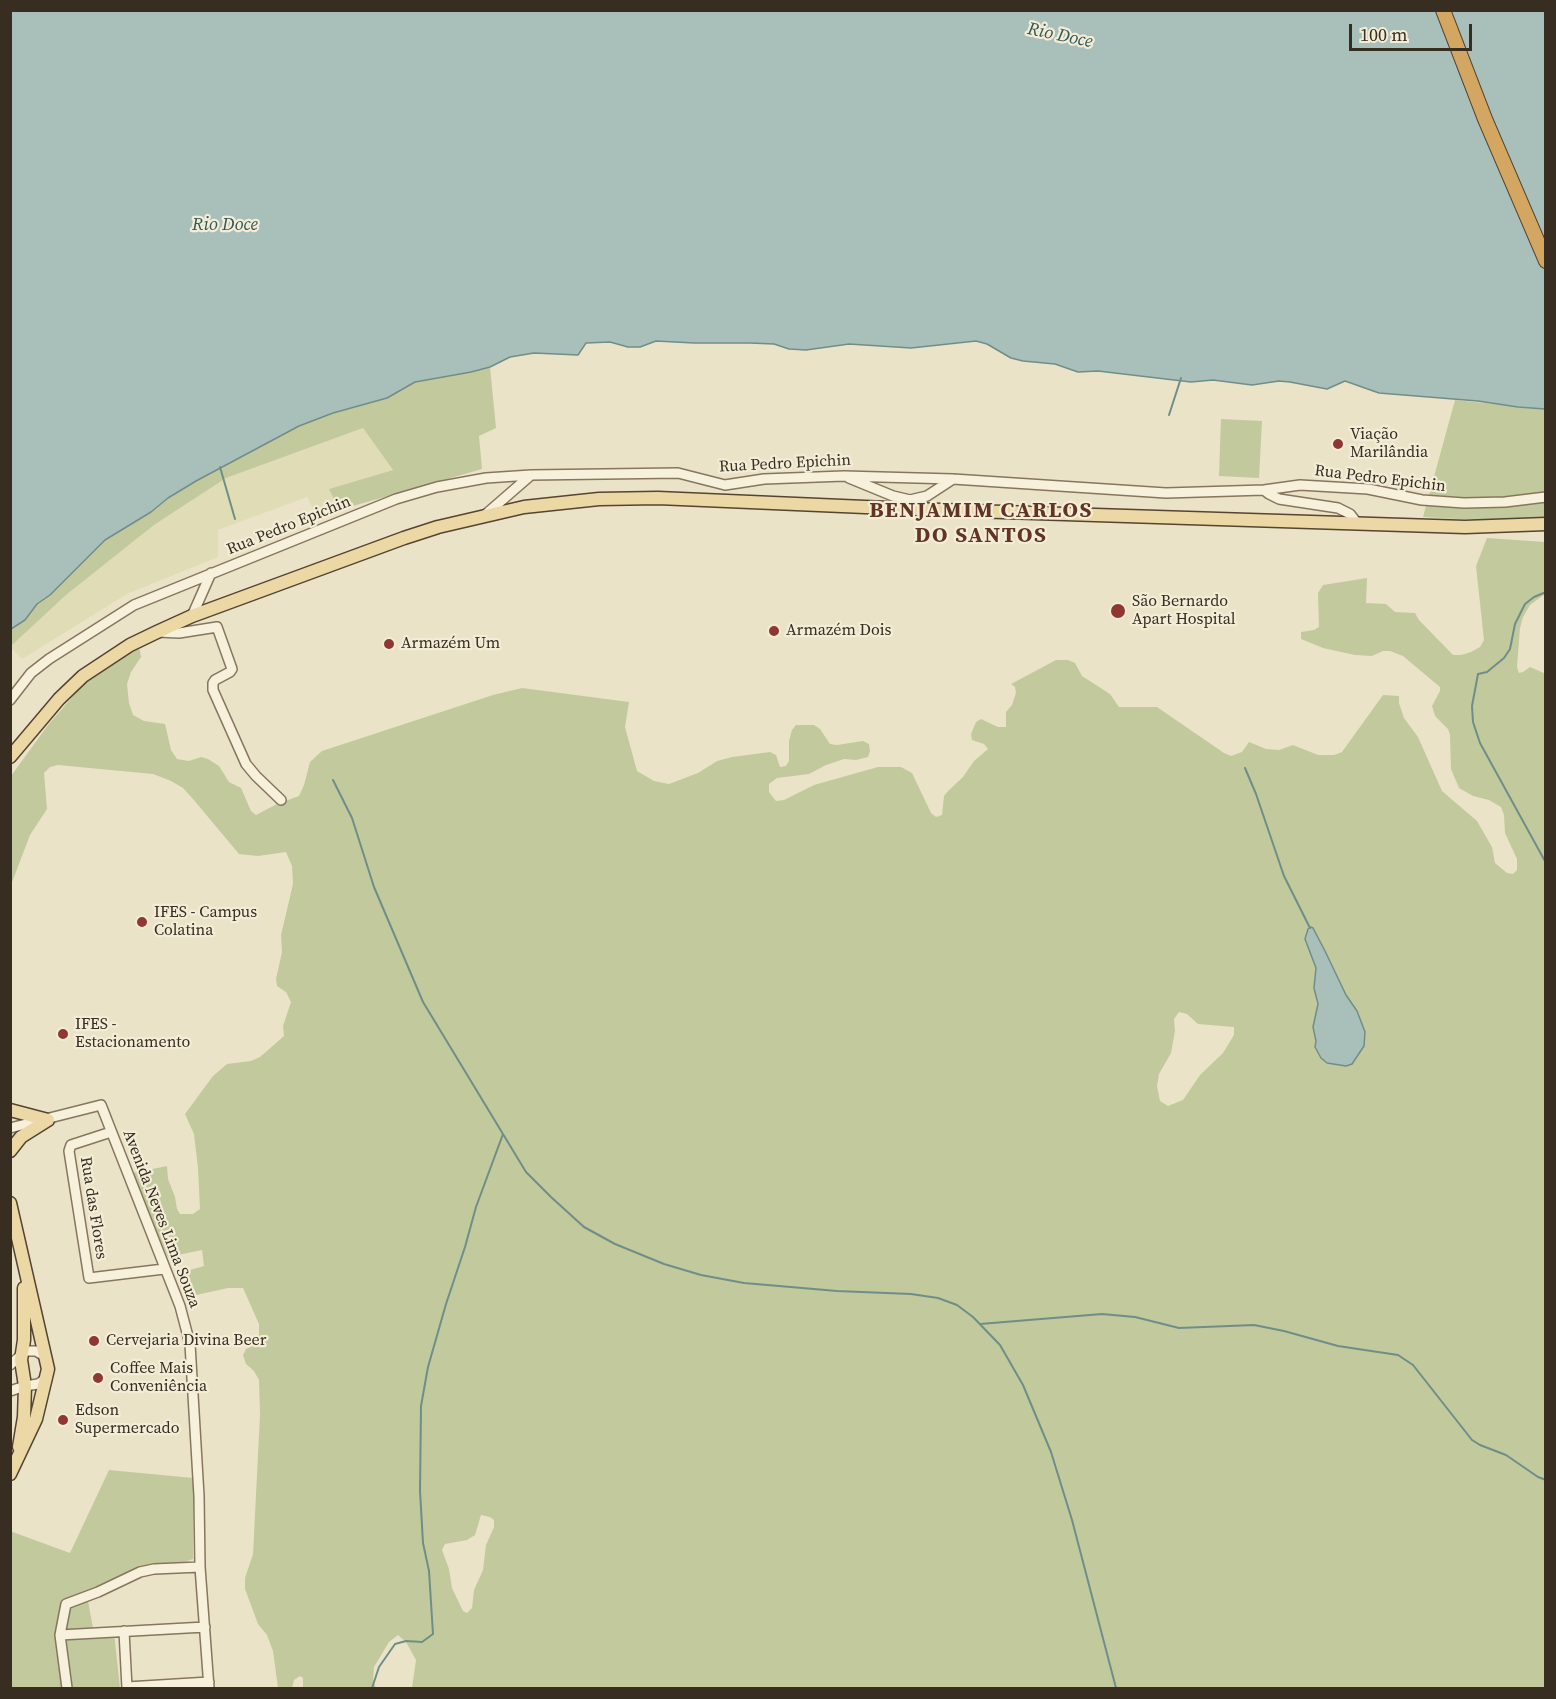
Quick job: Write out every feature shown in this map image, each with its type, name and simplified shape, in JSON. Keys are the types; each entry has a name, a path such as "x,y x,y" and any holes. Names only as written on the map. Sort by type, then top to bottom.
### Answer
{"highway":[{"path":"1443,10 1485,119 1545,261"}],"main road":[{"path":"10,757 59,699 83,676 130,645 157,632 192,616 404,538 485,515 559,502 658,498 910,505 1465,527 1545,533"},
{"path":"1465,527 1545,525"},
{"path":"10,1110 48,1120"},
{"path":"10,1151 21,1137 48,1120"},
{"path":"10,1203 46,1357 48,1377 36,1419 10,1474"},
{"path":"16,1463 24,1418 25,1386 21,1356 25,1319 24,1263"},
{"path":"10,1396 21,1402 24,1418"}],"street":[{"name":"Rua Pedro Epichin","path":"10,700 31,673 103,623 134,605 396,499 437,487 486,478 531,475 678,473 725,485 764,479 844,476 953,479 1166,493 1264,490 1300,485 1368,489 1422,500 1464,504 1545,497"},
{"path":"485,515 531,475"},
{"path":"844,476 910,505 953,479"},
{"path":"1264,490 1279,499 1338,508 1350,514 1357,523"},
{"path":"192,616 211,573"},
{"path":"157,632 179,633 217,627 232,669 213,683 213,690 246,764 281,800"},
{"name":"Avenida Neves Lima Souza","path":"10,1128 101,1106 180,1306 190,1344 199,1496 200,1567 209,1685"},
{"name":"Rua das Flores","path":"111,1132 71,1144 69,1151 89,1278 164,1269"},
{"path":"10,1365 30,1350 46,1357"},
{"path":"10,1391 39,1384 48,1377"},
{"path":"67,1689 60,1635 66,1604 140,1572 154,1569 200,1567"},
{"path":"60,1635 205,1628"},
{"path":"124,1631 127,1688 209,1685"}],"shaded area":[{"path":"363,428 393,470 330,489 339,510 317,517 307,497 218,530 218,557 127,594 22,659 11,648 66,595 154,525 226,478"}],"green space":[{"path":"490,367 496,428 479,436 482,469 339,510 329,489 393,470 363,428 226,478 154,525 66,595 11,646 11,629 25,620 37,604 50,595 105,540 196,481 299,426 333,413 387,398 415,382"},
{"path":"1455,400 1545,409 1545,520 1491,521 1423,517"},
{"path":"1221,419 1262,421 1259,478 1219,476"},
{"path":"1487,538 1545,542 1545,594 1530,605 1523,617 1517,667 1519,673 1530,667 1546,674 1545,1688 412,1688 416,1660 406,1642 398,1635 389,1642 374,1667 373,1680 376,1688 303,1688 303,1678 300,1676 294,1680 292,1688 278,1688 273,1651 267,1635 258,1624 245,1589 245,1578 253,1554 260,1415 259,1380 246,1364 243,1355 246,1349 259,1343 259,1324 243,1288 228,1288 187,1297 176,1274 204,1266 202,1250 168,1257 141,1200 133,1173 167,1166 168,1179 180,1214 193,1214 200,1209 194,1134 185,1114 213,1076 227,1064 251,1061 260,1057 284,1036 283,1026 291,1002 286,992 277,986 276,979 282,952 281,935 293,884 292,866 286,852 258,856 239,854 183,788 171,781 153,774 58,765 50,767 44,773 47,809 30,835 11,885 11,776 48,725 82,686 104,668 139,646 141,657 131,672 127,684 133,715 144,721 165,724 171,750 177,759 189,761 201,757 219,766 229,782 241,788 251,811 256,815 299,796 310,762 322,751 493,695 522,688 629,702 625,727 637,771 654,781 669,784 698,773 717,761 732,757 770,752 776,755 780,767 786,766 789,761 789,741 792,730 796,725 814,725 820,729 830,744 863,741 869,744 868,757 856,760 844,759 809,774 777,778 769,784 769,792 776,801 784,800 814,785 878,767 901,767 912,773 931,813 936,817 942,815 944,796 963,777 974,761 988,749 984,744 972,740 971,734 976,722 981,719 998,727 1006,727 1006,712 1012,705 1016,693 1015,687 1011,684 1056,660 1068,660 1075,663 1082,676 1110,694 1119,707 1157,707 1231,756 1242,752 1249,742 1266,749 1279,750 1293,745 1318,755 1334,755 1342,752 1383,695 1399,696 1404,718 1418,737 1442,791 1477,821 1492,847 1495,863 1507,873 1513,874 1517,870 1517,859 1505,833 1501,807 1459,788 1451,769 1450,735 1448,729 1435,716 1432,706 1440,687 1403,656 1390,651 1383,651 1372,656 1355,655 1323,648 1301,639 1301,632 1319,627 1318,593 1323,585 1367,578 1366,603 1386,604 1395,612 1415,613 1453,655 1471,652 1480,647 1484,640 1476,566","holes":["1325,951 1346,995 1357,1011 1364,1046 1352,1064 1321,1058 1315,1047 1313,1030 1318,1009 1314,988 1316,968","1179,1012 1187,1014 1198,1024 1234,1027 1234,1035 1223,1053 1200,1075 1183,1100 1168,1106 1160,1101 1157,1086 1159,1074 1171,1053 1175,1031 1174,1019","481,1515 494,1520 494,1527 486,1545 483,1570 474,1590 472,1608 467,1613 463,1611 452,1588 449,1569 442,1550 445,1544 467,1540 475,1535"]},
{"path":"109,1470 193,1478 193,1559 87,1595 94,1634 114,1633 120,1688 11,1688 10,1531 70,1553"}],"water":[{"name":"Rio Doce","path":"11,11 1545,11 1545,409 1379,393 1345,381 1327,389 1279,381 1252,385 1213,380 1191,382 1098,371 1078,372 1055,364 1011,358 987,344 976,341 911,348 849,344 806,350 789,349 774,344 750,343 656,341 640,347 628,347 610,342 586,343 578,355 534,353 510,357 490,367 471,372 415,382 387,398 333,413 299,426 196,481 105,540 50,595 37,604 25,620 11,629"},
{"path":"1311,927 1346,995 1357,1011 1365,1032 1364,1046 1352,1064 1346,1066 1327,1063 1315,1047 1313,1027 1318,1004 1314,988 1316,968 1305,939"}],"waterway":[{"path":"1169,415 1181,378"},
{"path":"220,467 235,519"},
{"path":"1546,592 1525,604 1515,624 1510,649 1504,658 1487,672 1478,674 1472,706 1473,722 1480,743 1546,863"},
{"path":"1245,768 1284,876 1310,928"},
{"path":"333,780 352,818 374,887 423,1002 526,1172 584,1227 615,1244 664,1264 701,1275 744,1283 837,1291 911,1294 938,1298 957,1305 973,1317 1000,1345 1023,1385 1051,1452 1072,1520 1116,1688"},
{"path":"372,1688 379,1667 395,1644 406,1641 422,1642 433,1634 420,1491 421,1406 428,1367 446,1304 476,1207 503,1134"},
{"path":"980,1324 1102,1314 1135,1317 1179,1328 1254,1325 1338,1346 1398,1355 1413,1365 1472,1440 1506,1455 1546,1480"}],"place":[{"name":"Viação Marilândia","path":"1338,444"},
{"name":"São Bernardo Apart Hospital","path":"1118,611"},
{"name":"Armazém Dois","path":"774,631"},
{"name":"Armazém Um","path":"389,644"},
{"name":"IFES - Campus Colatina","path":"142,922"},
{"name":"IFES - Estacionamento","path":"63,1034"},
{"name":"Cervejaria Divina Beer","path":"94,1341"},
{"name":"Coffee Mais Conveniência","path":"98,1378"},
{"name":"Edson Supermercado","path":"63,1420"}],"district":[{"name":"BENJAMIM CARLOS DO SANTOS","path":"981,524"}]}
